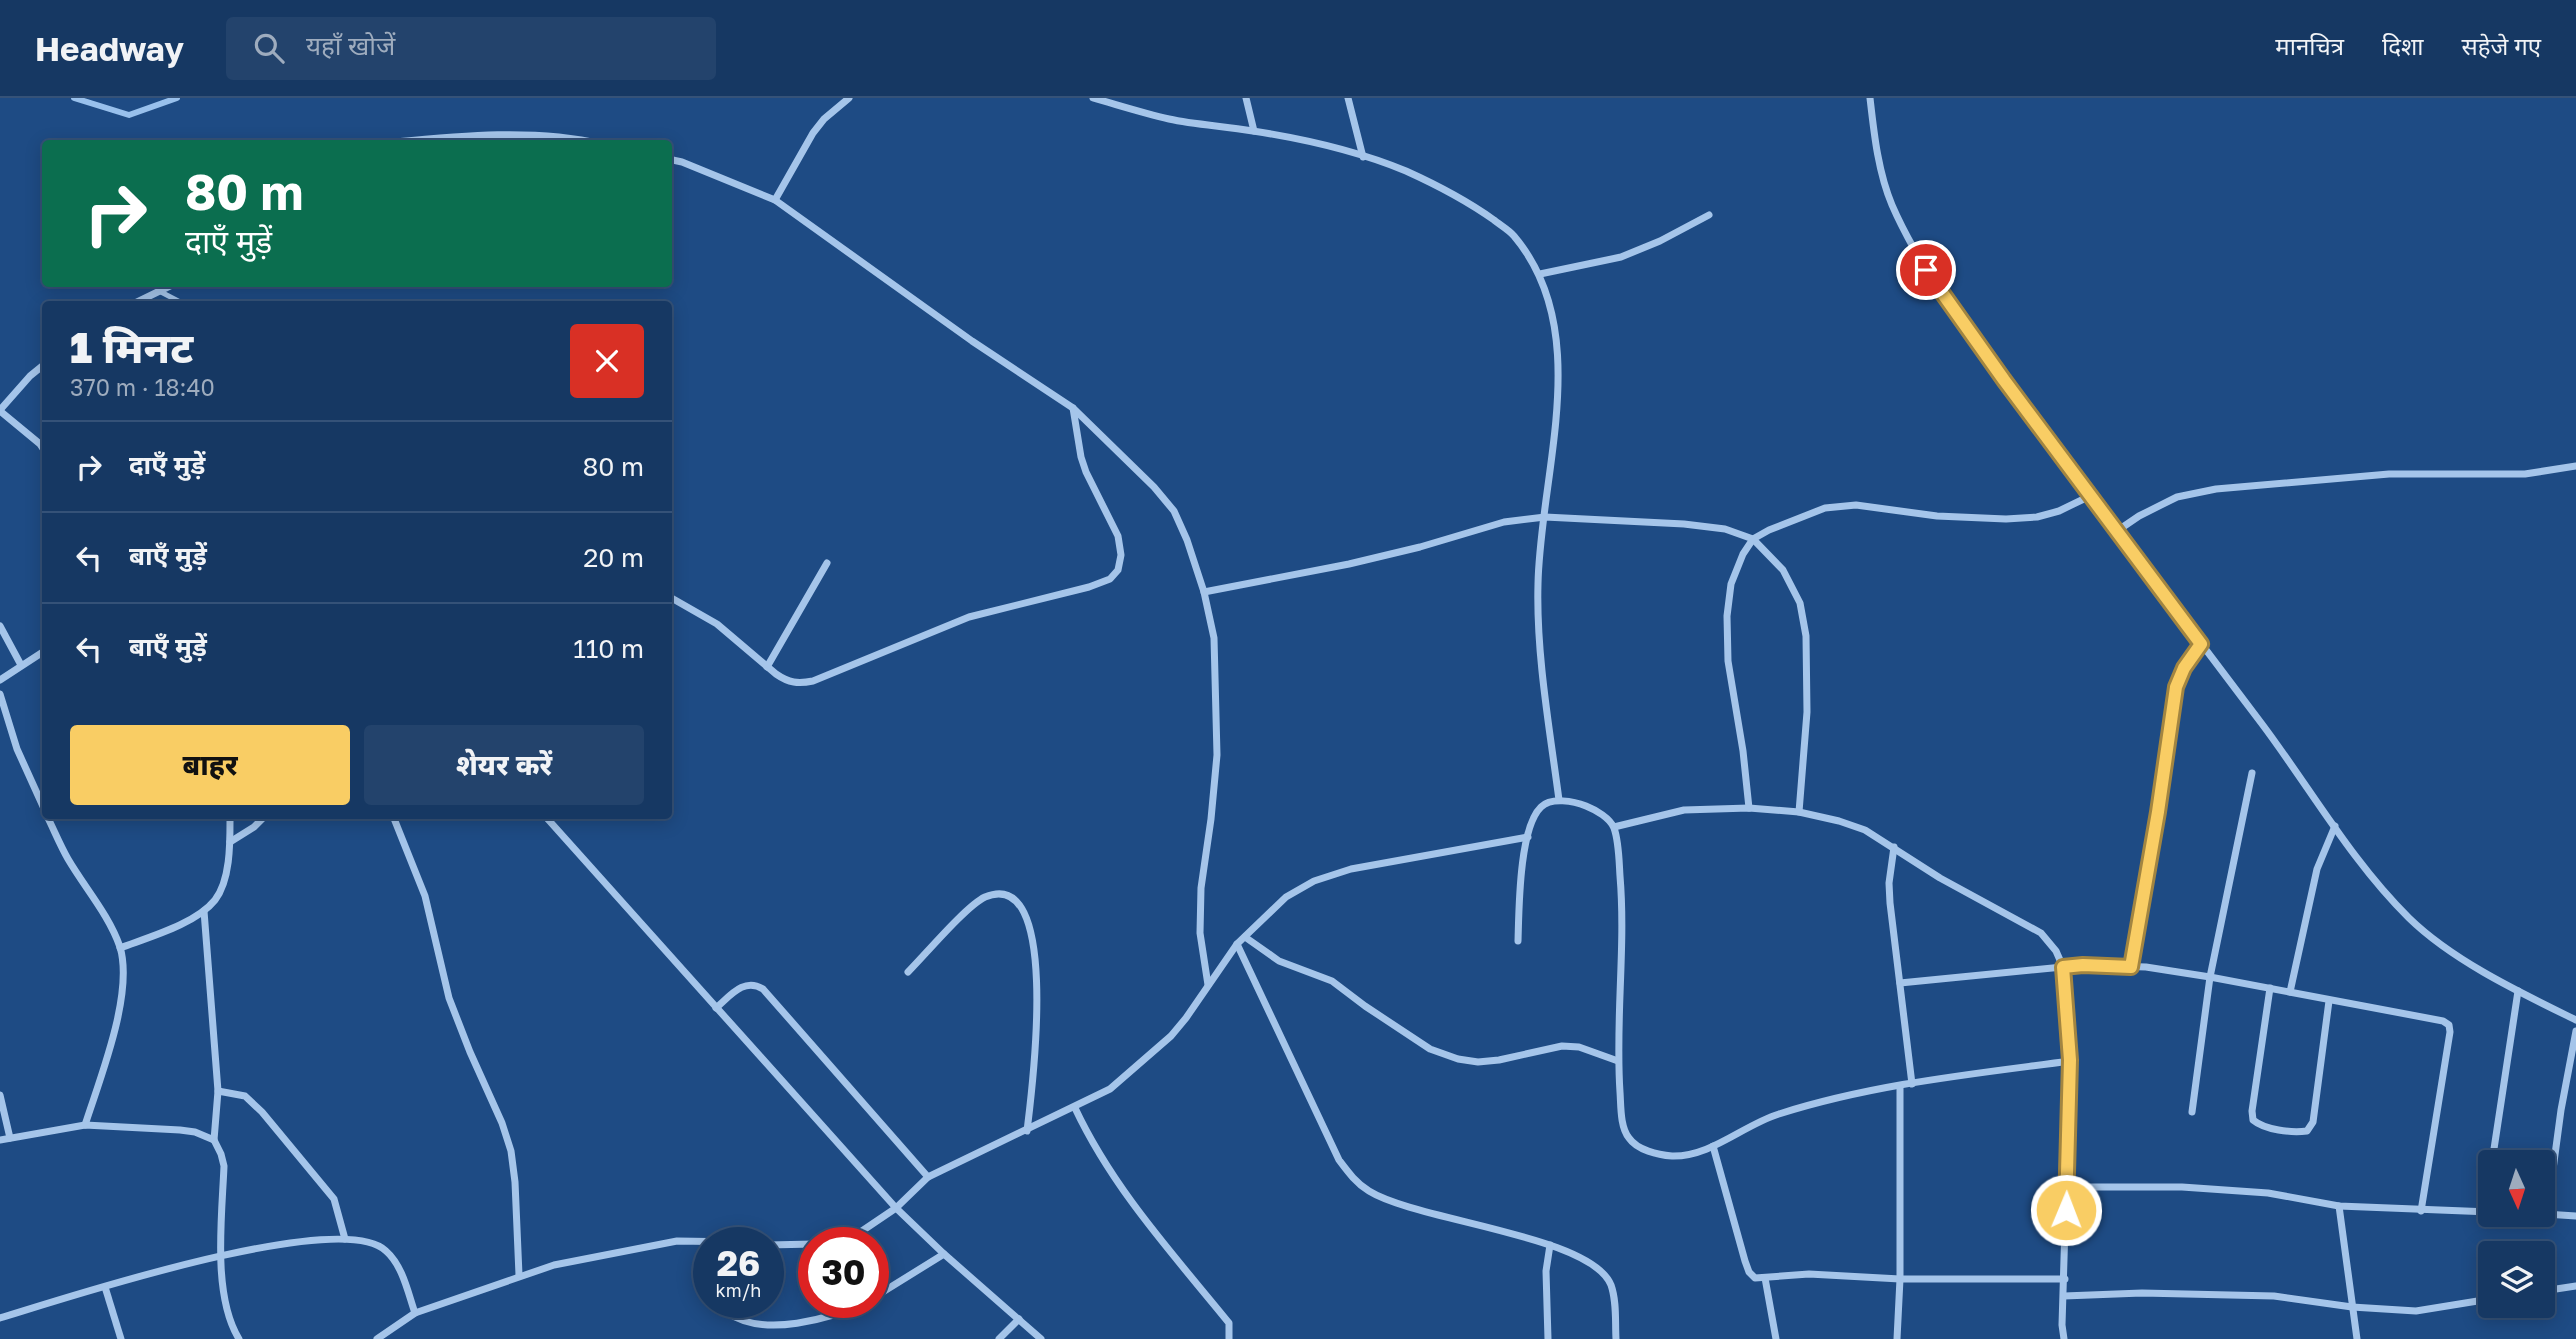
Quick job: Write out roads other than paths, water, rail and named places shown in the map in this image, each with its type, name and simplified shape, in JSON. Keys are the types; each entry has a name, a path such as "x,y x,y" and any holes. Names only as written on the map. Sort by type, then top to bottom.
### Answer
{"street":[{"path":"775,200 813,133 824,119 849,98"},
{"path":"1093,98 1169,119 1254,131 1334,147 1405,171 1465,199 1513,234 1540,274 1552,308 1558,351 1552,465 1537,587 1559,800"},
{"path":"1246,98 1254,131"},
{"path":"1348,98 1363,157"},
{"path":"1870,98 1875,139 1891,202 1913,250 1939,291 2362,864 2410,919 2460,957 2518,991 2576,1020"},
{"path":"414,140 473,134 587,140"},
{"path":"672,160 775,200 961,334 1073,408 1154,487 1174,512 1187,540 1204,592 1214,638 1217,755 1200,888 1200,933 1208,985"},
{"path":"1540,274 1621,257 1660,241 1709,215"},
{"path":"139,301 168,287"},
{"path":"42,366 0,411 42,447"},
{"path":"672,598 717,624 787,681 799,684 813,681 969,617 1089,587 1110,579 1118,570 1121,555 1118,536 1086,472 1073,408"},
{"path":"2117,531 2139,516 2177,497 2216,489 2389,474 2525,474 2576,466"},
{"path":"1749,808 1743,751 1728,662 1727,616 1731,584 1752,539 1825,508 1856,505 1937,516 2006,519 2059,512 2090,496"},
{"path":"1204,592 1349,564 1504,522 1545,517 1684,524 1725,529 1752,539 1783,570 1800,603 1806,636 1807,712 1800,812"},
{"path":"767,667 827,563"},
{"path":"0,626 21,665"},
{"path":"2131,967 2176,687 2184,668 2201,644"},
{"path":"0,680 42,652"},
{"path":"0,694 17,749 42,805"},
{"path":"2192,1112 2210,976 2252,773"},
{"path":"1518,941 1522,874 1528,838 1534,817 1542,805 1559,800 1584,805 1603,815 1614,827 1621,888 1618,1061 1622,1116 1628,1138 1639,1148 1671,1156 1713,1146 1776,1114 1832,1099 2070,1060"},
{"path":"1614,827 1684,810 1749,808 1800,812 1865,830 1940,878 2041,933 2056,951 2063,967 2070,1060 2064,1339"},
{"path":"48,819 120,948 123,979 120,1005 85,1125"},
{"path":"120,948 187,921 204,911 217,898 230,842 230,819"},
{"path":"230,842 262,819"},
{"path":"394,819 425,896 449,998 502,1123 511,1151 519,1275"},
{"path":"548,819 896,1208 1041,1339"},
{"path":"2290,992 2317,869 2335,826"},
{"path":"868,1227 896,1208 928,1177 1110,1089 1147,1059 1186,1018 1237,944 1286,897 1314,881 1351,869 1528,838"},
{"path":"1894,847 1889,883 1912,1084"},
{"path":"908,972 967,911 984,898 999,894 1012,897 1021,905 1032,937 1037,982 1036,1038 1027,1131"},
{"path":"204,911 218,1091 214,1140 223,1166 220,1255 226,1308 239,1339"},
{"path":"1245,937 1279,961 1332,981 1430,1049 1458,1059 1478,1062 1499,1060 1562,1046 1579,1047 1618,1061"},
{"path":"1237,944 1339,1160 1354,1181 1371,1193 1401,1204 1550,1245 1599,1269 1611,1284 1616,1339"},
{"path":"1900,983 2083,965 2131,967 2210,976 2443,1021 2449,1025 2450,1032 2421,1211"},
{"path":"716,1008 746,984 763,989 928,1177"},
{"path":"2270,988 2252,1111 2253,1120 2260,1125 2299,1132 2307,1131 2313,1122 2329,1000"},
{"path":"2494,1150 2518,991"},
{"path":"2555,1150 2576,1031"},
{"path":"1897,1339 1900,1279 1900,1087"},
{"path":"218,1091 245,1096 262,1112 334,1199 345,1239"},
{"path":"0,1095 10,1138"},
{"path":"1075,1108 1091,1143 1128,1197 1229,1323 1229,1339"},
{"path":"0,1140 85,1125 180,1130 195,1132 214,1140"},
{"path":"1713,1146 1749,1272 1755,1278 1809,1274 1900,1279 2064,1279"},
{"path":"2067,1187 2182,1187 2268,1193 2339,1206 2478,1212"},
{"path":"2339,1206 2357,1339"},
{"path":"2555,1215 2576,1216"},
{"path":"0,1318 220,1255 331,1238 366,1240 386,1250 399,1269 415,1313"},
{"path":"377,1339 415,1313 519,1275 554,1265 677,1241 693,1241"},
{"path":"1548,1339 1546,1271 1550,1245"},
{"path":"889,1288 944,1254"},
{"path":"1765,1278 1776,1339"},
{"path":"2555,1289 2576,1286"},
{"path":"105,1287 121,1339"},
{"path":"2064,1296 2228,1294 2274,1296 2353,1307 2416,1311 2478,1301"},
{"path":"734,1318 758,1325 822,1318"},
{"path":"999,1339 1019,1319"}],"lane":[{"path":"159,291 178,301"}],"waterway":[{"path":"74,98 129,115 177,98"}]}
